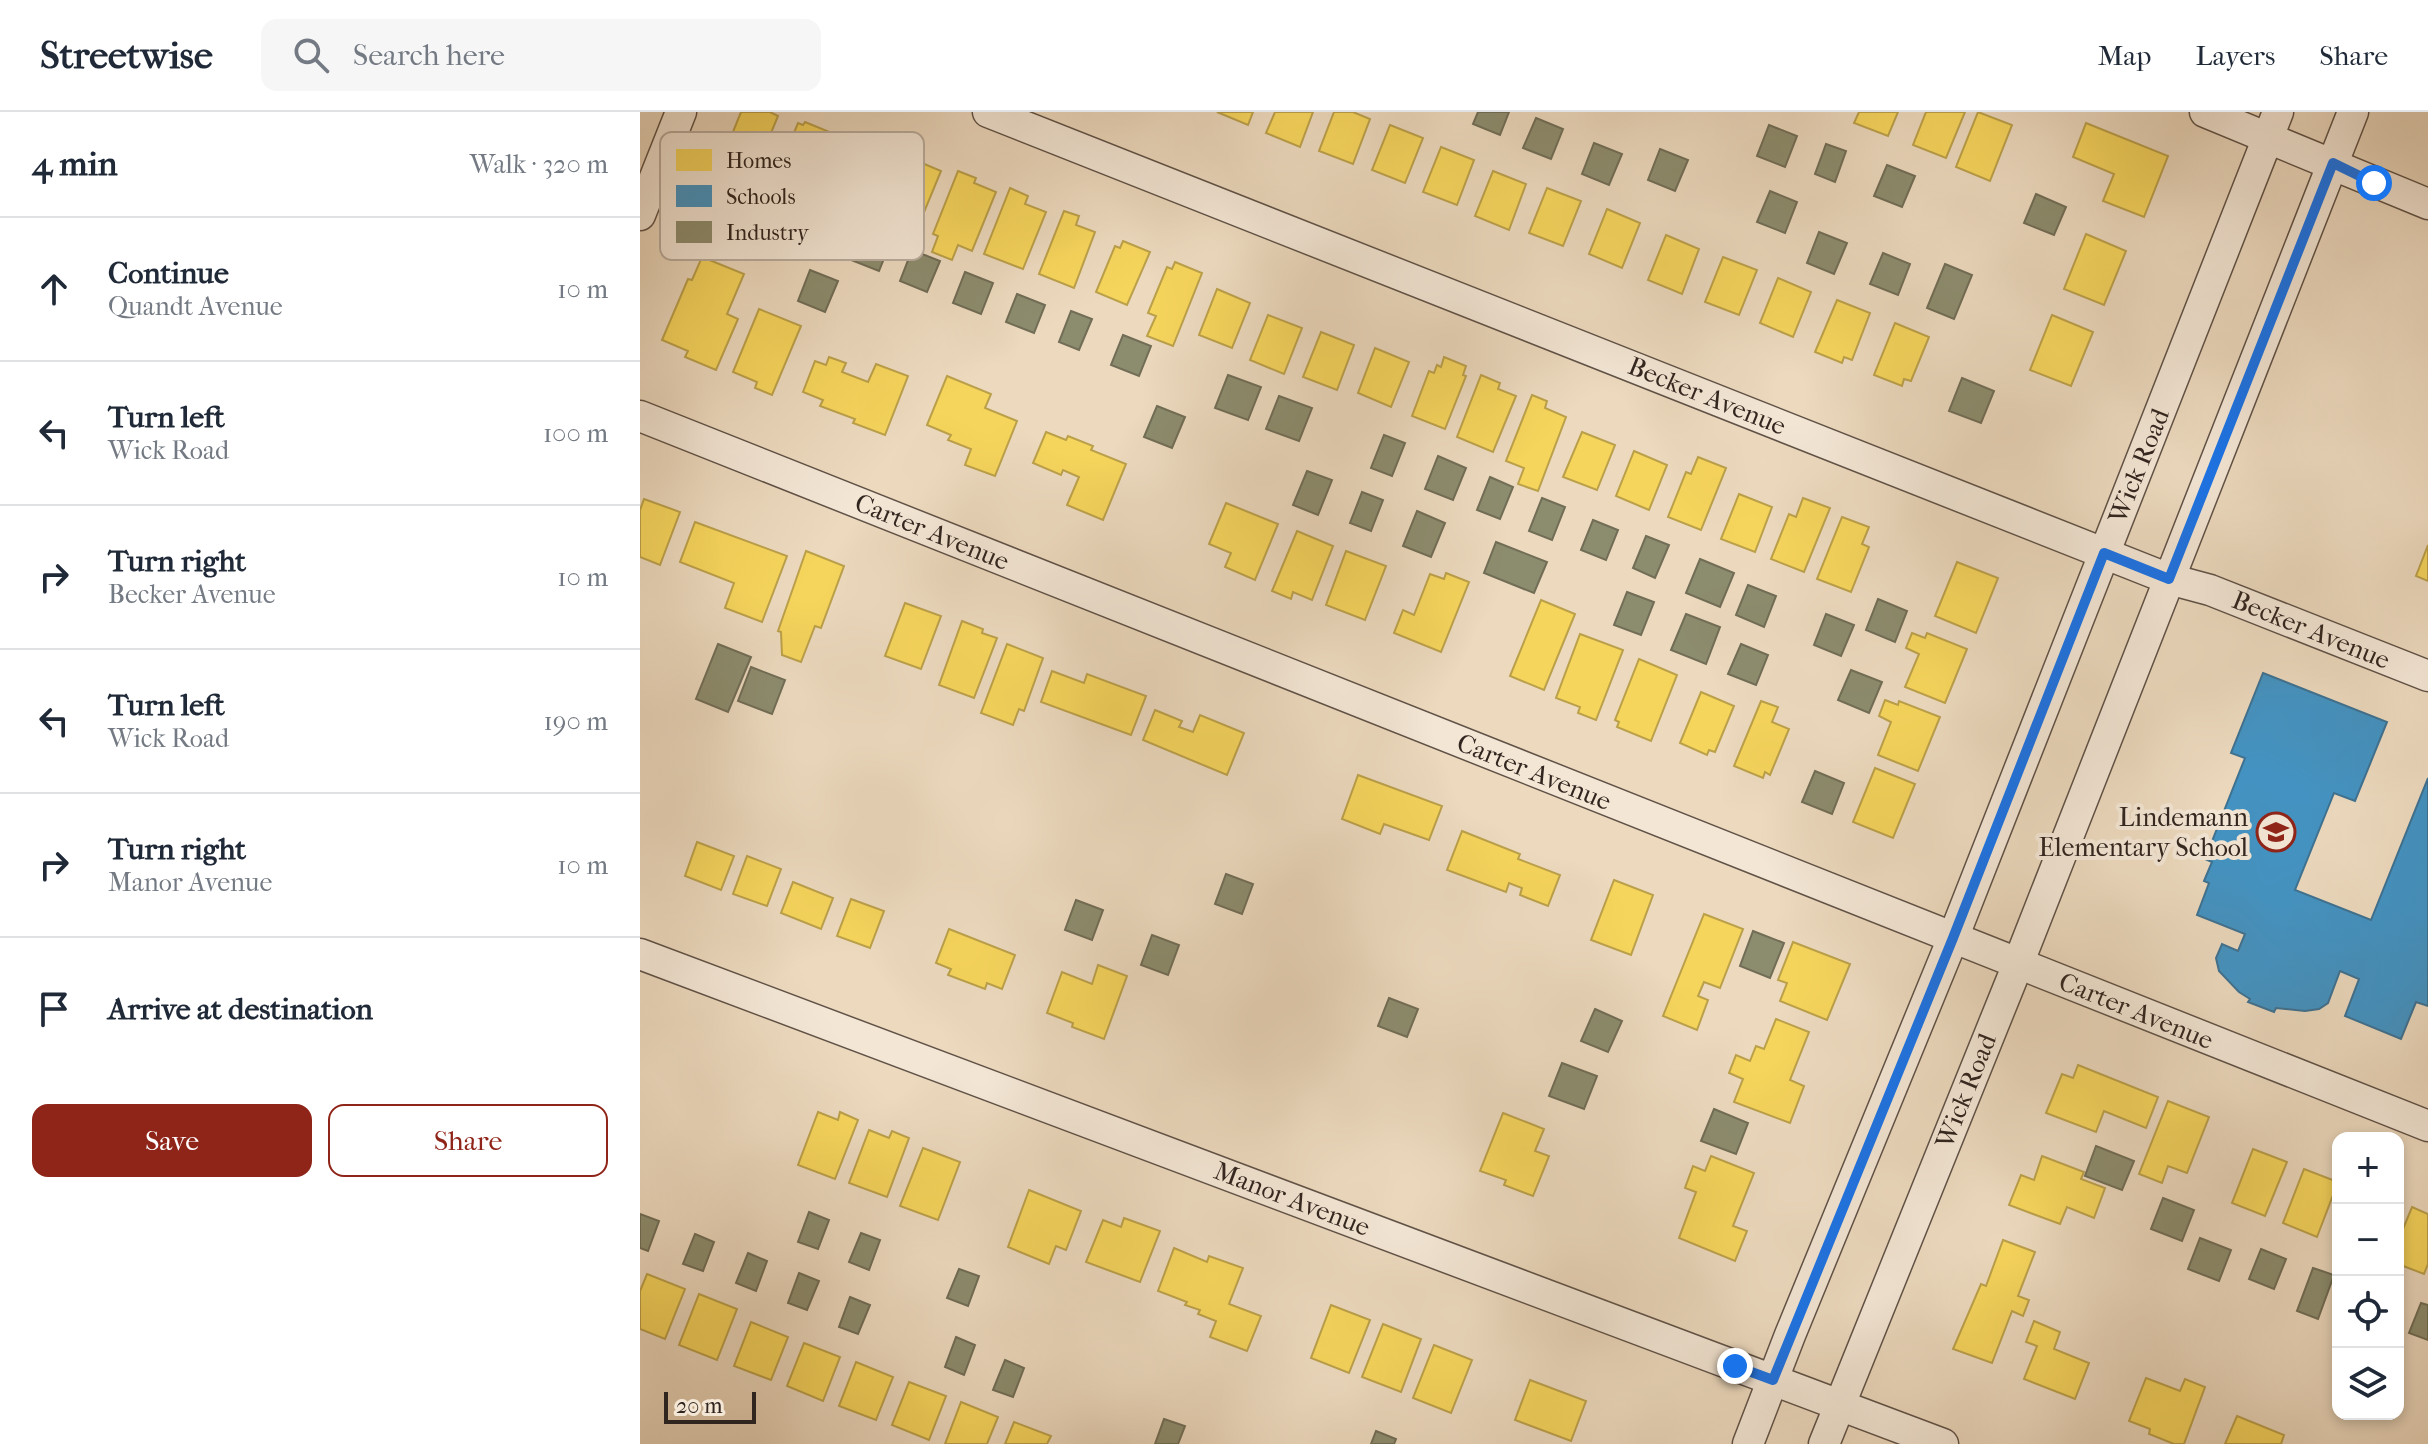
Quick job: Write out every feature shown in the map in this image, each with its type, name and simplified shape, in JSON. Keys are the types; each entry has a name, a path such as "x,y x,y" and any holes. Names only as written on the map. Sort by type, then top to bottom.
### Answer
{"street":[{"path":"673,132 681,112"},
{"name":"Becker Avenue","path":"988,112 2169,579 2210,590 2428,676"},
{"path":"2205,112 2273,125 2333,163 2428,204"},
{"name":"Wick Road","path":"1824,1444 2018,964 2353,112"},
{"name":"Wick Road","path":"1748,1444 1953,938 2273,125"},
{"path":"640,215 660,165"},
{"name":"Carter Avenue","path":"640,416 2428,1126"},
{"name":"Manor Avenue","path":"640,954 1943,1444"}],"building: Homes":[{"path":"741,112 770,112 778,116 771,132 733,132"},
{"path":"1217,112 1253,112 1248,125"},
{"path":"1275,112 1313,112 1300,147 1266,133"},
{"path":"1334,112 1353,112 1370,119 1353,164 1319,151"},
{"path":"1859,112 1898,112 1888,136 1854,123"},
{"path":"1926,112 1965,112 1946,158 1913,145"},
{"path":"1978,112 2012,125 1990,181 1956,167"},
{"path":"805,122 830,132 794,132 798,123 803,125"},
{"path":"2086,123 2168,156 2144,217 2103,201 2114,174 2073,157"},
{"path":"1390,125 1423,138 1405,183 1372,170"},
{"path":"1441,147 1474,160 1457,205 1423,192"},
{"path":"924,164 941,171 924,212"},
{"path":"958,171 976,178 974,183 996,192 972,251 958,245 952,260 932,252 938,236 933,234"},
{"path":"1493,171 1526,184 1509,230 1475,216"},
{"path":"1010,188 1028,196 1025,204 1046,212 1023,269 984,254"},
{"path":"1547,188 1581,201 1563,246 1529,233"},
{"path":"1607,209 1640,223 1622,268 1589,254"},
{"path":"1064,211 1079,216 1076,225 1095,232 1074,288 1039,274"},
{"path":"2086,234 2126,251 2104,305 2064,289"},
{"path":"1666,235 1699,249 1682,294 1648,280"},
{"path":"1123,241 1150,252 1127,305 1096,292 1115,246 1120,248"},
{"path":"1723,257 1757,270 1739,315 1705,302"},
{"path":"701,260 709,260 744,274 727,314 738,319 716,370 685,357 688,351 662,340 688,279 692,280"},
{"path":"1175,262 1202,273 1173,346 1147,336 1156,316 1148,313 1167,267 1172,269"},
{"path":"1778,278 1811,292 1793,337 1760,323"},
{"path":"1217,289 1250,303 1232,348 1199,335"},
{"path":"1837,300 1870,313 1852,360 1844,357 1842,363 1815,352"},
{"path":"759,309 801,326 772,395 755,388 757,382 733,372"},
{"path":"1268,315 1302,328 1284,374 1250,360"},
{"path":"2052,315 2093,332 2071,386 2030,370"},
{"path":"1895,323 1929,337 1911,381 1904,379 1902,386 1874,375"},
{"path":"1321,332 1354,345 1337,390 1303,377"},
{"path":"1375,348 1409,362 1391,407 1358,393"},
{"path":"829,357 846,363 842,372 868,382 876,364 908,376 885,435 820,406 823,400 803,392 815,361 826,365"},
{"path":"1444,357 1466,366 1463,375 1466,376 1445,429 1412,416 1429,371 1434,373 1437,365 1441,367"},
{"path":"1481,375 1500,383 1498,389 1516,396 1493,452 1457,437"},
{"path":"947,376 991,394 985,408 1017,421 995,476 965,465 971,449 948,440 951,435 927,425"},
{"path":"1532,395 1547,401 1545,408 1566,417 1538,491 1518,484 1524,468 1506,461"},
{"path":"1046,432 1066,440 1068,436 1093,446 1091,450 1126,464 1103,520 1067,505 1079,477 1063,470 1061,475 1033,463"},
{"path":"1582,432 1615,445 1597,490 1563,477"},
{"path":"1634,451 1667,465 1649,510 1616,496"},
{"path":"1698,457 1726,468 1701,530 1668,517 1686,472 1691,474"},
{"path":"1739,494 1772,507 1755,552 1721,539"},
{"path":"1803,498 1830,508 1804,572 1771,559 1789,514 1796,517"},
{"path":"644,499 680,512 660,565 640,557 640,510"},
{"path":"1226,503 1278,524 1255,580 1225,567 1231,553 1209,544"},
{"path":"1842,517 1869,527 1862,544 1869,547 1851,592 1817,579"},
{"path":"695,522 787,556 762,622 725,608 734,583 680,562"},
{"path":"1297,531 1333,546 1312,600 1293,592 1291,599 1272,591"},
{"path":"2428,545 2428,581 2416,576"},
{"path":"806,551 844,566 821,628 815,626 801,662 782,655 781,632 778,631"},
{"path":"1346,551 1386,566 1365,620 1326,605"},
{"path":"1957,562 1998,578 1976,633 1935,616"},
{"path":"1446,573 1469,582 1441,652 1394,633 1403,610 1414,615 1430,574 1444,579"},
{"path":"1541,600 1575,614 1544,690 1510,676"},
{"path":"905,603 941,616 921,669 885,656"},
{"path":"962,621 997,638 974,698 939,685"},
{"path":"1912,633 1925,638 1927,633 1967,649 1945,703 1905,687 1919,654 1906,648"},
{"path":"1580,634 1623,650 1596,720 1578,713 1580,707 1556,698"},
{"path":"1007,644 1043,658 1024,711 1019,709 1013,725 981,713"},
{"path":"1639,659 1677,675 1651,741 1617,727 1619,722 1615,720"},
{"path":"1052,671 1084,683 1087,674 1146,696 1131,735 1041,702"},
{"path":"1701,692 1734,706 1715,752 1709,750 1707,755 1680,743"},
{"path":"1885,700 1898,705 1899,701 1940,717 1918,771 1878,755 1891,722 1879,716"},
{"path":"1761,701 1778,707 1772,722 1789,729 1770,775 1765,772 1763,778 1734,766"},
{"path":"1155,710 1182,721 1179,727 1193,732 1200,715 1244,733 1227,775 1143,740"},
{"path":"1875,768 1915,784 1893,838 1853,822"},
{"path":"1358,775 1442,806 1429,840 1384,824 1380,834 1342,819"},
{"path":"1462,831 1520,854 1518,859 1560,875 1548,906 1520,895 1522,888 1509,883 1506,892 1447,870"},
{"path":"697,842 734,856 721,890 685,876"},
{"path":"747,856 781,869 767,906 733,894"},
{"path":"1614,880 1653,895 1631,955 1591,940"},
{"path":"793,882 833,898 821,929 781,913"},
{"path":"851,899 884,911 870,948 837,936"},
{"path":"1704,914 1743,929 1720,988 1704,982 1698,996 1708,1000 1697,1030 1663,1016"},
{"path":"949,929 1015,955 1002,989 987,983 985,989 948,975 951,969 936,963"},
{"path":"1793,942 1850,964 1827,1020 1780,1001 1787,983 1778,980"},
{"path":"1098,965 1127,976 1104,1039 1047,1013 1062,972 1092,984"},
{"path":"1776,1019 1809,1032 1790,1080 1804,1086 1790,1123 1734,1102 1743,1079 1729,1073 1736,1055 1750,1061 1756,1046 1764,1049"},
{"path":"2078,1065 2158,1097 2146,1128 2104,1111 2096,1132 2046,1113 2062,1074 2073,1078"},
{"path":"2168,1101 2209,1117 2187,1173 2168,1166 2162,1183 2139,1174"},
{"path":"818,1112 838,1120 840,1112 858,1120 835,1179 798,1165"},
{"path":"1503,1113 1544,1129 1535,1151 1549,1156 1533,1196 1504,1185 1506,1180 1480,1171"},
{"path":"869,1130 889,1138 892,1131 909,1138 887,1197 849,1183"},
{"path":"923,1148 960,1162 938,1220 900,1206"},
{"path":"2253,1149 2287,1162 2265,1216 2232,1203"},
{"path":"1711,1156 1754,1173 1733,1226 1747,1231 1735,1261 1679,1238 1696,1192 1685,1188 1693,1166 1705,1171"},
{"path":"2042,1156 2084,1172 2081,1179 2105,1188 2094,1218 2067,1207 2060,1224 2009,1205 2021,1175 2034,1180"},
{"path":"2304,1169 2332,1180 2332,1198 2317,1237 2283,1223"},
{"path":"1029,1190 1081,1211 1066,1250 1056,1246 1049,1264 1008,1247"},
{"path":"2412,1207 2428,1214 2428,1264 2424,1274 2404,1266 2404,1226"},
{"path":"1124,1218 1160,1231 1140,1282 1086,1262 1103,1220 1121,1227"},
{"path":"2003,1240 2035,1252 2018,1296 2029,1300 2023,1316 2012,1311 1992,1363 1953,1349 1981,1284 1986,1286"},
{"path":"1174,1248 1207,1262 1209,1256 1243,1268 1229,1304 1261,1316 1247,1351 1210,1337 1216,1321 1198,1314 1200,1310 1185,1305 1187,1302 1158,1291"},
{"path":"647,1274 685,1289 665,1339 640,1329 640,1291"},
{"path":"699,1294 737,1309 717,1360 679,1345"},
{"path":"1331,1305 1370,1320 1349,1373 1311,1358"},
{"path":"2034,1321 2060,1332 2054,1349 2089,1363 2075,1399 2024,1379 2037,1346 2026,1342"},
{"path":"751,1322 788,1337 771,1380 734,1366"},
{"path":"1383,1324 1421,1339 1401,1392 1362,1377"},
{"path":"804,1343 840,1357 823,1401 787,1386"},
{"path":"1434,1345 1472,1360 1451,1413 1413,1398"},
{"path":"856,1362 893,1377 876,1420 839,1406"},
{"path":"2146,1378 2180,1391 2185,1379 2205,1387 2184,1444 2174,1444 2149,1434 2150,1429 2129,1421"},
{"path":"1530,1380 1586,1401 1571,1441 1515,1420"},
{"path":"909,1382 946,1396 929,1440 892,1425"},
{"path":"961,1402 998,1417 987,1444 945,1444"},
{"path":"2237,1416 2284,1435 2281,1444 2225,1444"},
{"path":"1014,1422 1051,1436 1047,1444 1005,1444"}],"building: Schools":[{"name":"Lindemann Elementary School","path":"2263,673 2387,722 2355,801 2334,793 2295,890 2371,920 2428,778 2428,1006 2416,1002 2401,1039 2345,1016 2359,979 2340,971 2328,1003 2319,1009 2276,1008 2274,1012 2248,1002 2250,999 2219,971 2216,958 2222,944 2238,951 2245,934 2197,915 2209,883 2204,881 2212,862 2205,859 2245,758 2231,753"}],"building: Industry":[{"path":"1478,112 1509,112 1500,135 1473,124"},
{"path":"1536,118 1563,129 1551,159 1523,148"},
{"path":"1769,125 1797,136 1785,167 1757,156"},
{"path":"1594,143 1622,154 1609,185 1582,174"},
{"path":"1826,144 1846,151 1835,182 1815,174"},
{"path":"1660,149 1688,160 1675,191 1648,180"},
{"path":"1887,165 1915,176 1902,207 1874,196"},
{"path":"1770,191 1797,202 1785,233 1757,222"},
{"path":"2036,194 2066,207 2054,235 2024,223"},
{"path":"1819,232 1847,243 1834,274 1807,263"},
{"path":"1883,253 1910,264 1898,295 1870,284"},
{"path":"924,255 940,261 927,292 900,281 908,260 924,260"},
{"path":"851,260 883,260 879,271"},
{"path":"1945,264 1972,275 1954,319 1927,308"},
{"path":"810,270 838,281 825,312 798,301"},
{"path":"965,272 993,283 981,314 953,303"},
{"path":"1017,294 1045,305 1034,333 1006,322"},
{"path":"1071,311 1092,319 1079,350 1059,342"},
{"path":"1123,335 1151,346 1139,376 1111,365"},
{"path":"1228,375 1261,387 1248,420 1215,408"},
{"path":"1962,378 1994,391 1981,423 1949,411"},
{"path":"1279,396 1312,408 1299,441 1266,429"},
{"path":"1157,406 1185,417 1172,448 1144,437"},
{"path":"1384,435 1405,443 1392,476 1371,468"},
{"path":"1438,456 1466,468 1453,500 1425,489"},
{"path":"1307,471 1332,480 1318,515 1293,505"},
{"path":"1490,477 1513,487 1500,519 1477,510"},
{"path":"1362,492 1383,500 1371,531 1350,523"},
{"path":"1542,498 1565,507 1552,540 1529,531"},
{"path":"1417,511 1445,523 1431,557 1403,546"},
{"path":"1593,520 1618,530 1606,560 1581,550"},
{"path":"1646,536 1669,545 1655,578 1633,568"},
{"path":"1496,542 1547,562 1534,593 1484,573"},
{"path":"1700,559 1734,573 1720,607 1686,593"},
{"path":"1748,585 1776,596 1764,627 1736,615"},
{"path":"1627,592 1654,602 1641,635 1614,625"},
{"path":"1878,599 1907,611 1895,642 1866,630"},
{"path":"1686,614 1720,627 1706,664 1671,650"},
{"path":"1826,614 1854,625 1841,656 1814,645"},
{"path":"718,644 751,657 728,712 696,699"},
{"path":"1741,644 1768,655 1756,685 1728,674"},
{"path":"751,667 785,680 772,714 738,701"},
{"path":"1851,670 1882,682 1869,713 1838,700"},
{"path":"1815,771 1844,783 1832,814 1802,802"},
{"path":"1226,874 1253,884 1242,914 1215,904"},
{"path":"1076,900 1103,910 1092,940 1065,930"},
{"path":"1753,931 1784,943 1770,978 1740,966"},
{"path":"1152,935 1179,945 1168,975 1141,965"},
{"path":"1389,998 1418,1009 1407,1037 1378,1026"},
{"path":"1595,1009 1622,1021 1608,1052 1581,1041"},
{"path":"1562,1063 1597,1076 1584,1109 1549,1096"},
{"path":"1714,1109 1748,1123 1736,1154 1701,1141"},
{"path":"2096,1146 2134,1161 2122,1190 2085,1176"},
{"path":"2163,1198 2194,1210 2182,1241 2151,1229"},
{"path":"809,1212 829,1220 818,1249 798,1242"},
{"path":"640,1214 659,1221 648,1251 640,1248"},
{"path":"861,1233 880,1240 869,1270 849,1262"},
{"path":"695,1234 714,1242 703,1271 683,1264"},
{"path":"2200,1238 2231,1250 2219,1281 2188,1269"},
{"path":"2261,1249 2286,1259 2274,1289 2249,1279"},
{"path":"748,1253 767,1261 756,1291 736,1283"},
{"path":"2313,1268 2332,1274 2318,1319 2297,1311"},
{"path":"959,1269 979,1276 968,1306 947,1298"},
{"path":"799,1273 819,1281 807,1310 788,1303"},
{"path":"850,1297 870,1305 858,1334 839,1327"},
{"path":"2421,1303 2428,1305 2428,1340 2409,1333"},
{"path":"956,1337 975,1345 964,1375 945,1367"},
{"path":"1005,1360 1024,1368 1013,1397 993,1390"},
{"path":"1164,1419 1185,1426 1178,1444 1155,1444"},
{"path":"1376,1431 1396,1439 1394,1444 1371,1444"}],"place":[{"name":"Lindemann Elementary School","path":"2276,832"}],"route":[{"path":"1735,1366 1773,1380 1953,938 2104,553 2169,579 2333,163 2374,183"}]}
